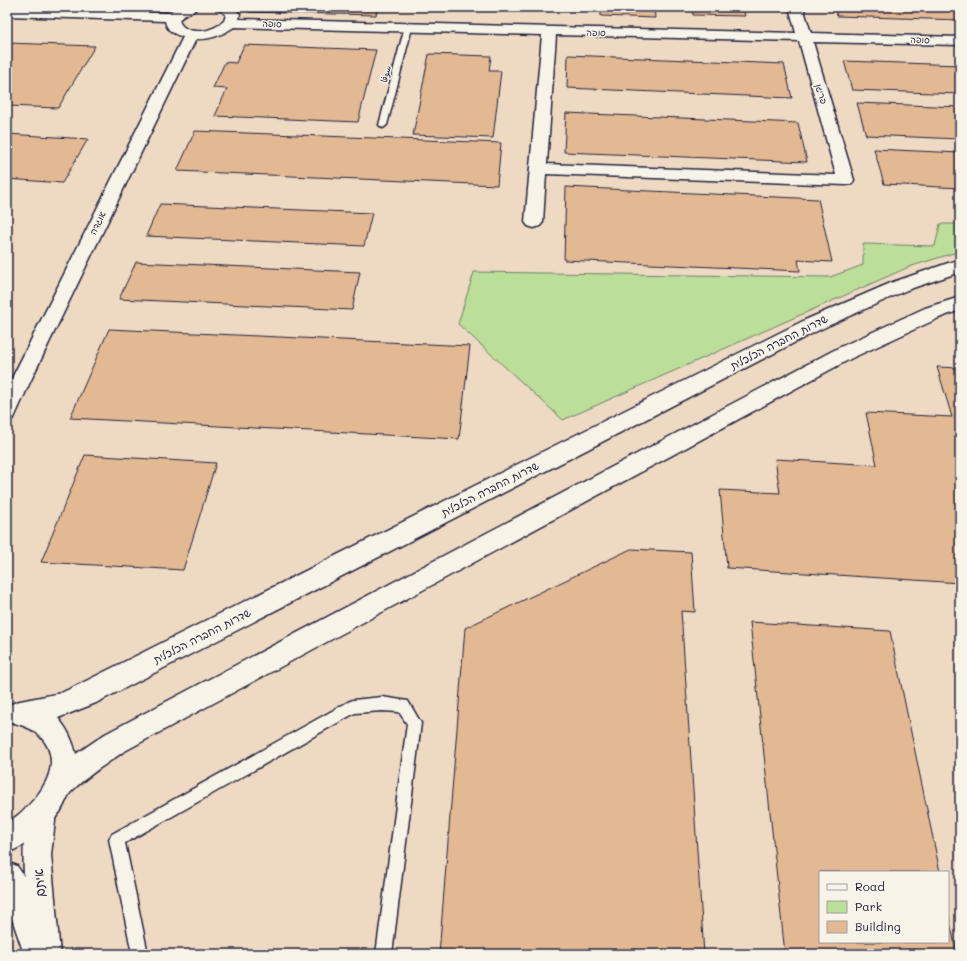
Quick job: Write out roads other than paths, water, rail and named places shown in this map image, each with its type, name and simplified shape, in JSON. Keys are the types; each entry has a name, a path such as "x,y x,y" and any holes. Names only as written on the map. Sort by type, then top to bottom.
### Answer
{"street":[{"path":"191,7 179,12 174,17 172,22 172,26 176,30 191,35 210,34 226,28 231,23 233,14 224,7"},
{"name":"פריגן","path":"538,169 846,180 796,7"},
{"path":"7,12 174,17"},
{"name":"סופה","path":"231,23 960,41"},
{"path":"534,222 549,32"},
{"name":"אוגדה","path":"7,412 24,373 191,35"},
{"name":"שדרות החברה הכלכלית","path":"14,713 63,705 87,694 812,325 900,286 960,265"},
{"path":"58,786 81,766 114,742 845,353 932,313 960,303"},
{"path":"7,839 23,830 52,800 64,765 62,746 54,730 40,718 14,713"},
{"name":"איתם","path":"42,812 37,855 45,954"},
{"name":"איתם","path":"7,876 12,881 38,954"}],"lane":[{"name":"سوفا","path":"383,125 408,28"},
{"path":"140,954 117,839 352,707 382,704 403,706 414,723 384,954"}]}
